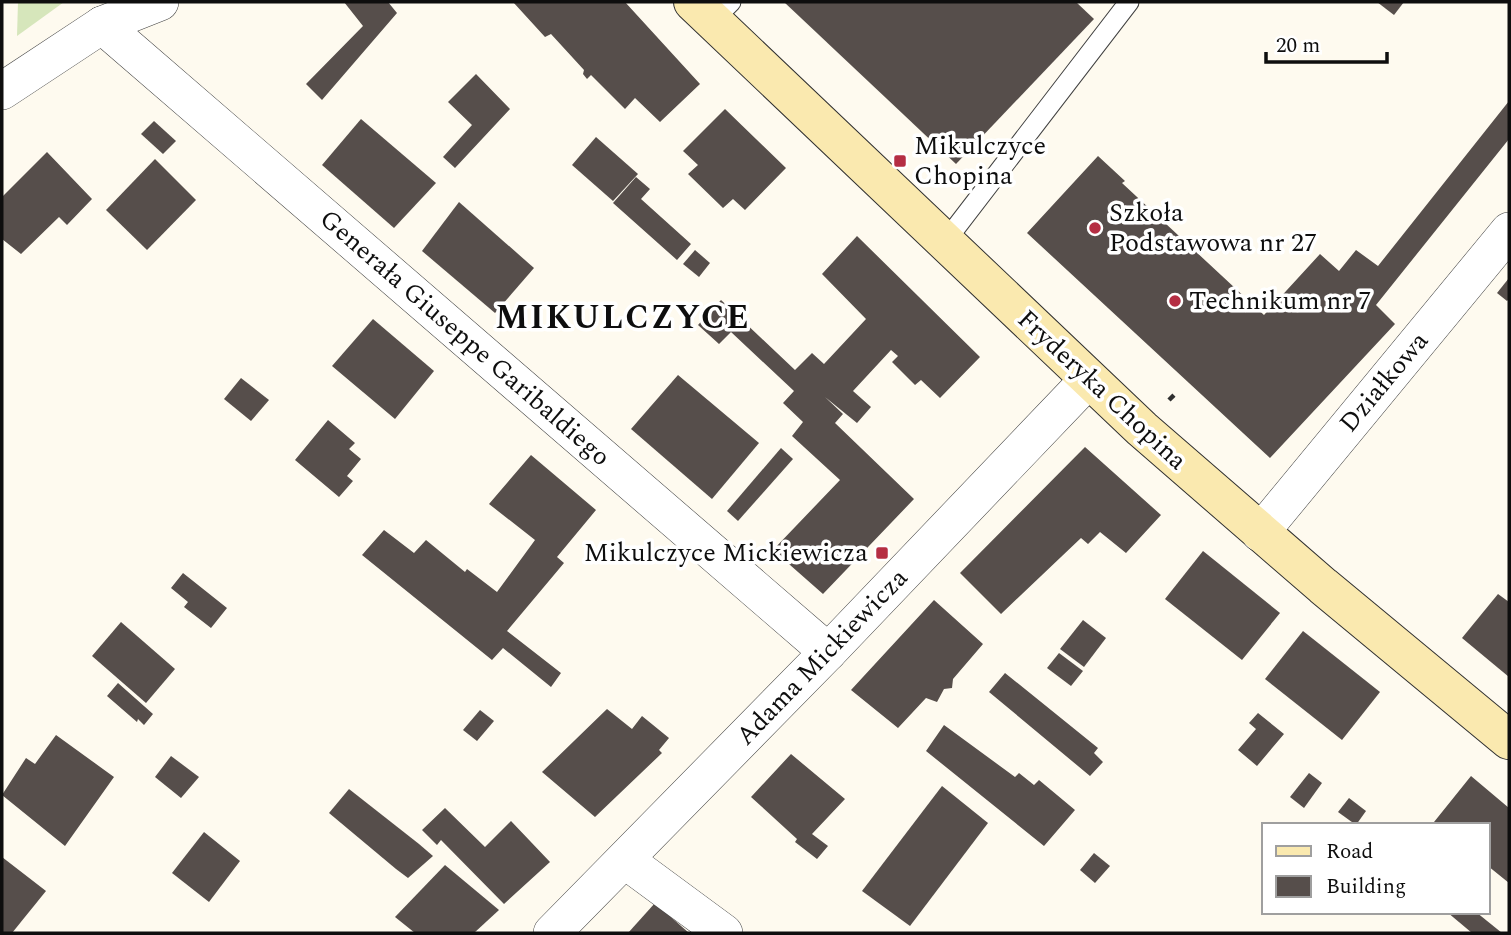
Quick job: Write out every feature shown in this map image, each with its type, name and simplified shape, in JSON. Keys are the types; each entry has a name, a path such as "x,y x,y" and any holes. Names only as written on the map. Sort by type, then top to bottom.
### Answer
{"street":[{"path":"2,91 102,24 160,2"},
{"name":"Fryderyka Chopina","path":"712,8 944,243 1089,379 1260,533 1509,740"},
{"name":"Generała Giuseppe Garibaldiego","path":"102,24 828,652"},
{"name":"Działkowa","path":"1260,533 1509,231"},
{"name":"Adama Mickiewicza","path":"552,933 828,652 1089,379"},
{"path":"625,860 724,933"}],"lane":[{"path":"944,243 1129,2"}],"green space":[{"path":"18,2 64,2 17,36"}],"building":[{"path":"344,2 388,2 397,13 322,100 306,84 363,26"},
{"path":"513,2 625,2 700,84 660,122 635,98 625,109 591,75 587,79 583,74 584,70 551,34 545,37"},
{"path":"784,2 1076,2 1094,19 956,164"},
{"path":"1377,2 1404,2 1394,15"},
{"path":"476,74 510,109 455,168 443,157 472,125 448,102"},
{"path":"1509,101 1509,139 1376,305 1395,324 1270,458 1027,233 1098,156 1125,181 1122,183 1264,315 1320,254 1339,271 1356,250 1378,266"},
{"path":"725,109 786,168 745,210 733,199 723,208 688,174 698,165 683,151"},
{"path":"361,119 436,183 394,228 322,165"},
{"path":"154,121 176,141 163,154 141,134"},
{"path":"596,137 638,174 613,201 572,165"},
{"path":"47,152 92,199 67,225 59,217 21,254 2,239 2,197"},
{"path":"155,159 196,200 147,250 106,210"},
{"path":"636,177 650,189 641,199 691,244 677,260 613,203"},
{"path":"459,202 534,268 495,313 422,251"},
{"path":"857,236 980,357 940,398 921,380 915,385 892,362 898,356 891,350 853,391 871,407 857,423 825,397 843,414 835,423 914,499 823,594 773,550 840,480 792,436 803,422 783,403 794,391 731,332 719,344 698,325 721,300 795,370 812,353 824,364 866,319 822,274"},
{"path":"695,250 710,263 699,277 683,264"},
{"path":"1509,278 1509,299 1507,301 1497,293"},
{"path":"373,319 434,371 395,419 332,366"},
{"path":"678,375 759,443 712,499 631,429"},
{"path":"241,378 269,400 251,421 224,399"},
{"path":"328,420 355,443 349,449 361,459 347,476 353,481 339,497 295,460"},
{"path":"1085,447 1161,515 1126,553 1100,532 1088,544 1081,538 1001,614 960,573"},
{"path":"781,448 793,459 738,521 727,511"},
{"path":"531,455 596,510 557,557 564,563 507,631 561,673 551,687 503,648 492,660 362,555 384,530 414,553 426,540 465,572 467,569 497,592 535,540 489,504"},
{"path":"1203,551 1280,613 1242,660 1165,599"},
{"path":"183,573 227,608 211,628 184,607 188,602 171,588"},
{"path":"1498,594 1509,602 1509,677 1462,638"},
{"path":"934,600 983,644 953,679 952,688 944,689 937,702 926,698 898,728 851,690"},
{"path":"1083,620 1106,638 1084,667 1060,649"},
{"path":"121,622 175,669 146,703 92,656"},
{"path":"1303,631 1380,692 1342,740 1265,679"},
{"path":"1059,653 1083,671 1071,686 1047,668"},
{"path":"1005,673 1098,748 1094,753 1103,762 1090,776 989,692"},
{"path":"118,683 153,714 144,725 107,696"},
{"path":"607,709 632,729 642,716 669,738 659,750 662,753 595,817 542,772"},
{"path":"480,710 494,721 477,741 463,730"},
{"path":"1258,713 1284,734 1257,766 1238,750 1256,729 1249,723"},
{"path":"944,725 1015,777 1019,773 1034,785 1039,780 1075,810 1044,846 926,751"},
{"path":"56,735 114,777 65,846 2,795 26,758 35,764"},
{"path":"791,754 845,799 812,834 828,846 817,859 795,842 797,839 751,797"},
{"path":"171,756 199,777 181,798 155,777"},
{"path":"1309,773 1322,783 1304,808 1290,797"},
{"path":"1471,776 1509,808 1509,883 1490,868 1490,823 1434,822"},
{"path":"942,786 988,823 910,926 862,891"},
{"path":"349,789 433,856 408,878 396,869 329,813"},
{"path":"1349,798 1366,811 1357,823 1338,812"},
{"path":"445,808 485,847 511,821 550,862 504,904 441,840 437,845 422,830"},
{"path":"204,832 240,861 209,902 172,873"},
{"path":"1094,853 1110,866 1095,883 1080,870"},
{"path":"2,857 46,891 12,933 2,933"},
{"path":"445,865 499,910 474,933 415,933 395,917"},
{"path":"655,903 689,933 628,933"},
{"path":"1449,914 1478,914 1502,933 1472,933"}],"place":[{"name":"Mikulczyce Chopina","path":"900,161"},
{"name":"Szkoła Podstawowa nr 27","path":"1095,228"},
{"name":"Technikum nr 7","path":"1175,301"},
{"name":"Mikulczyce Mickiewicza","path":"882,553"}],"district":[{"name":"MIKULCZYCE","path":"623,318"}]}
